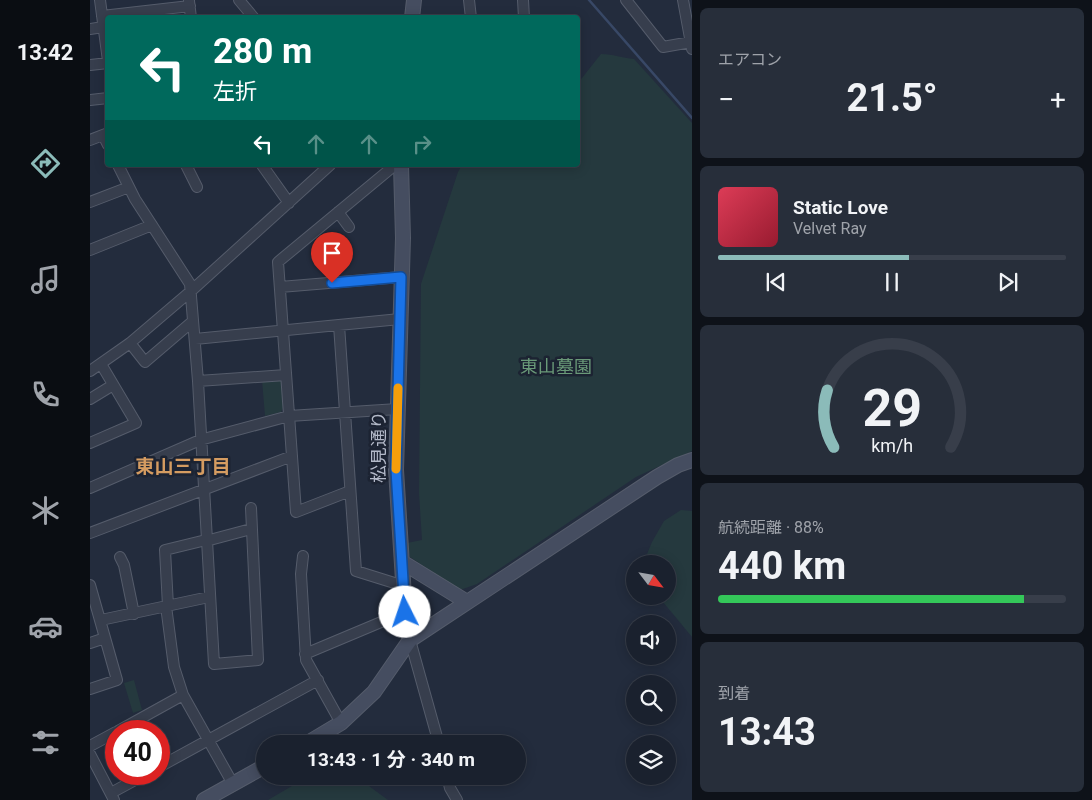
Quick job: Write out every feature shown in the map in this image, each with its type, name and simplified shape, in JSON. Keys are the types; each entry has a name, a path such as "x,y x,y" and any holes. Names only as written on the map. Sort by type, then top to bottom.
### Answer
{"street":[{"path":"100,0 105,42"},
{"path":"239,0 252,15"},
{"path":"412,15 414,0"},
{"path":"469,0 471,15"},
{"path":"523,0 524,15"},
{"path":"626,0 663,47 691,46 683,0"},
{"path":"109,15 190,3"},
{"path":"90,29 103,27"},
{"path":"90,65 105,59"},
{"path":"90,100 105,98"},
{"path":"90,140 105,138"},
{"path":"119,167 152,225 190,284 198,381 214,664 258,660 251,508"},
{"path":"187,167 197,187"},
{"path":"263,167 289,203"},
{"path":"90,371 130,344 289,203 325,167"},
{"path":"350,491 296,512 278,262 393,167"},
{"name":"松見通り","path":"401,167 403,217 396,470 405,612 410,640"},
{"path":"90,202 129,187"},
{"path":"338,212 349,227"},
{"path":"90,250 152,225"},
{"path":"280,287 401,277"},
{"path":"195,339 400,319"},
{"path":"130,344 145,362 194,321"},
{"path":"339,325 356,571 404,586"},
{"path":"90,443 136,423 101,364"},
{"path":"198,381 286,375"},
{"path":"90,399 113,385"},
{"path":"90,488 200,440 288,416 398,408"},
{"path":"90,533 292,456"},
{"path":"320,735 341,722 374,692 410,640 657,477 678,465 692,460"},
{"path":"233,784 183,695 174,667 167,606 165,550 251,529"},
{"path":"302,556 301,574 306,660 341,722"},
{"path":"120,557 124,565 134,614"},
{"path":"402,562 467,602"},
{"path":"90,689 118,680 91,590"},
{"path":"101,620 209,597"},
{"path":"305,654 405,612"},
{"path":"90,643 105,638"},
{"path":"410,640 436,735"},
{"path":"170,760 318,680"},
{"path":"138,720 183,695"},
{"path":"90,746 105,738"},
{"path":"90,754 112,796 129,785"},
{"path":"204,800 256,771"},
{"path":"449,785 457,800"}],"green space":[{"name":"東山墓園","path":"601,54 634,59 692,123 692,451 636,477 477,584 460,590 410,557 407,543 422,540 419,493 421,284 461,167 580,167 580,80"},
{"path":"279,379 282,382 283,408 281,412 265,416 262,380"},
{"path":"681,510 692,511 692,637 676,618 676,615 674,615 665,605 676,605 676,555 647,555 664,521"},
{"path":"134,680 142,710 133,713 124,683"},
{"path":"294,785 368,785 388,800 268,800"}],"waterway":[{"path":"589,0 692,118"}],"slow traffic":[{"path":"396,469 398,388"}],"district":[{"name":"東山三丁目","path":"183,466"}],"route":[{"path":"332,283 401,277 396,470 405,612"}]}
